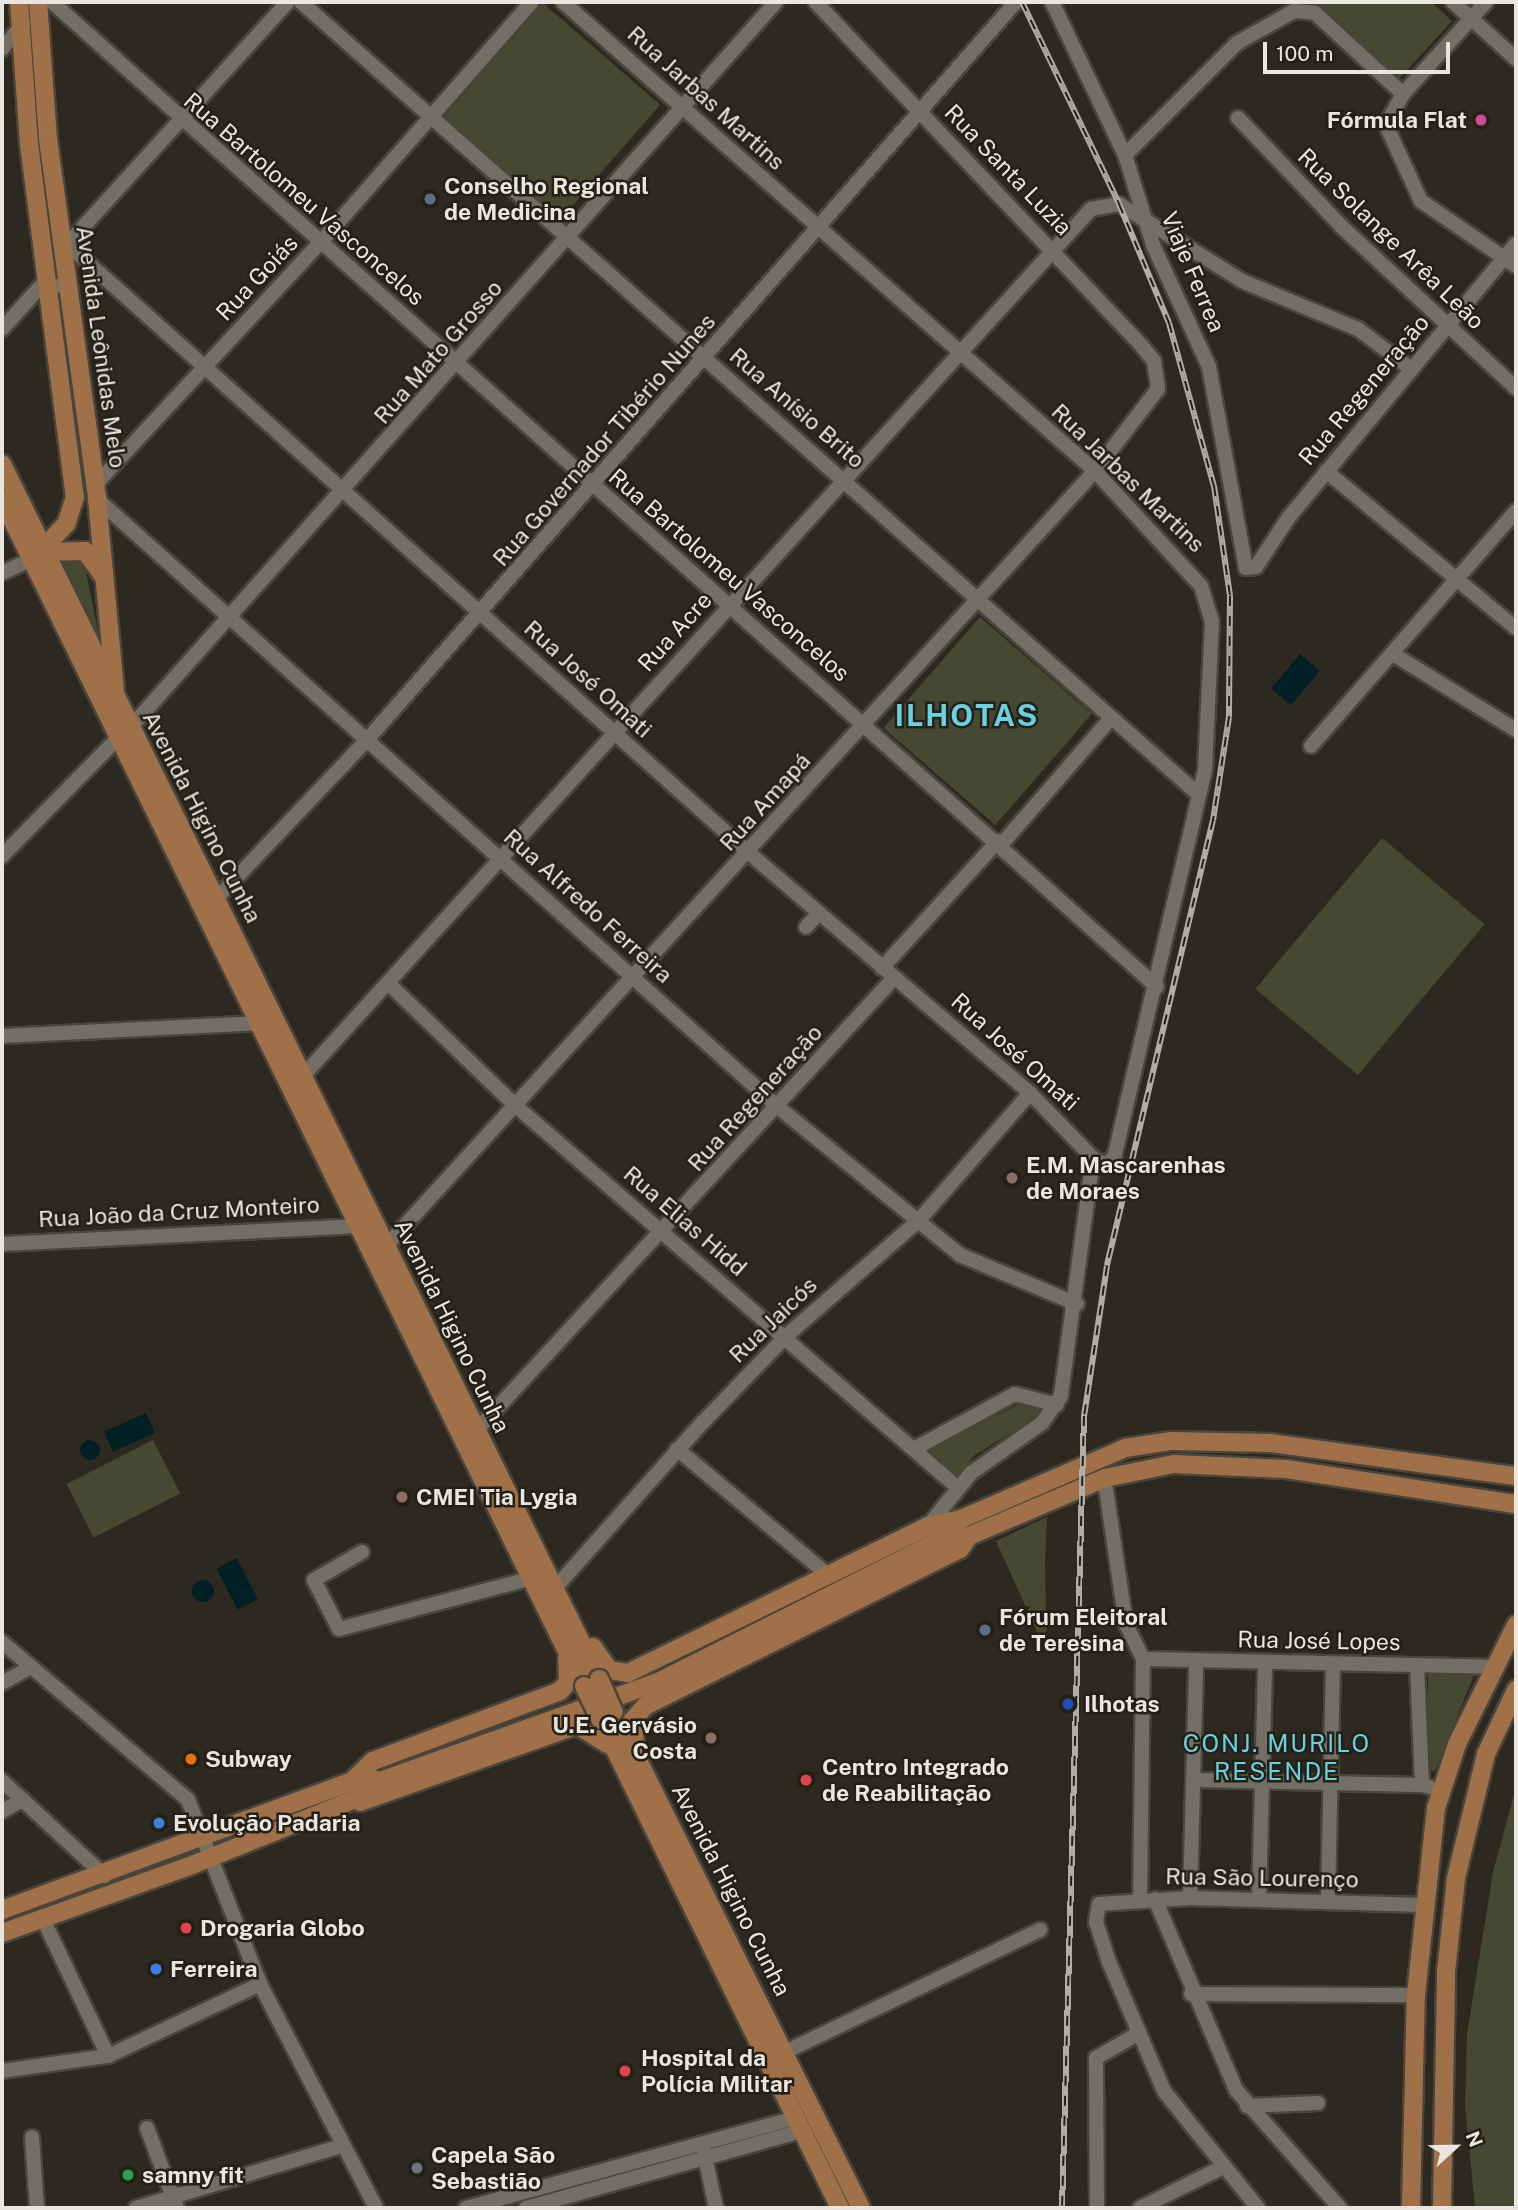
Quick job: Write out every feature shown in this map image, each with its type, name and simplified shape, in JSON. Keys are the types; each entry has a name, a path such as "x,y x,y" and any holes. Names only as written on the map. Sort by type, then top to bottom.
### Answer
{"main road":[{"name":"Avenida Leônidas Melo","path":"19,2 46,286 75,497 66,524 36,556"},
{"name":"Avenida Leônidas Melo","path":"43,3 67,285 96,493 116,699"},
{"name":"Avenida Higino Cunha","path":"2,464 36,556 124,733 216,899 555,1588 576,1632 592,1683 607,1716 615,1750 840,2208"},
{"name":"Avenida Higino Cunha","path":"2,499 116,699 124,733 197,898 567,1651 592,1683"},
{"path":"36,556 85,551 105,580"},
{"path":"2,1910 205,1837 380,1781 658,1682 932,1534 1090,1458 1171,1441 1270,1443 1516,1476"},
{"path":"576,1632 609,1670 628,1673 828,1576 932,1534 969,1536 1105,1478 1174,1464 1286,1469 1516,1504"},
{"path":"636,1755 633,1720 645,1706 960,1549 969,1536"},
{"path":"1411,2208 1416,1994 1424,1905 1440,1790 1494,1667 1516,1625"},
{"path":"2,1933 44,1921 211,1857 353,1790 373,1761 560,1691 568,1682 567,1651"},
{"path":"1442,2208 1449,1944 1476,1785 1516,1690"},
{"name":"Avenida Higino Cunha","path":"607,1716 636,1755 861,2208"},
{"path":"353,1790 377,1800 577,1725 591,1728 615,1750"},
{"path":"1420,1943 1449,1944"}],"street":[{"path":"65,246 182,122 288,2"},
{"name":"Rua Anísio Brito","path":"301,2 979,597 1198,794"},
{"name":"Rua Goiás","path":"96,493 204,368 320,243 532,2"},
{"name":"Rua Jarbas Martins","path":"563,2 960,355 1095,471 1192,571 1208,601 1213,681 1198,794 1157,987 1114,1157 1105,1165 1093,1158"},
{"name":"Rua Mato Grosso","path":"2,856 124,733 345,492 776,2"},
{"name":"Rua Santa Luzia","path":"816,2 1142,346 1158,375"},
{"name":"Rua Governador Tibério Nunes","path":"216,899 366,741 595,486 1016,2"},
{"name":"Viaje Ferrea","path":"1052,2 1125,155 1145,218 1209,367 1241,561 1251,569"},
{"path":"1453,2 1516,59"},
{"path":"1486,2 1403,94 1386,125 1421,201 1511,262"},
{"path":"2,49 43,3"},
{"name":"Rua Bartolomeu Vasconcelos","path":"43,3 457,364 999,843 1157,987"},
{"path":"1125,155 1237,43 1305,8 1403,94"},
{"name":"Rua Solange Arêa Leão","path":"1238,118 1446,328 1516,388"},
{"name":"Rua Acre","path":"302,1077 504,861 729,605 1091,209 1119,204 1145,218"},
{"path":"1145,218 1242,281 1358,329 1411,369"},
{"name":"Rua Regeneração","path":"1251,569 1326,471 1411,369 1446,328 1511,262 1516,244"},
{"name":"Rua José Omati","path":"65,246 749,853 1030,1093 1093,1158"},
{"path":"2,329 46,286 67,285"},
{"name":"Rua Amapá","path":"386,1246 517,1107 1095,471 1151,404 1158,375"},
{"path":"1326,471 1516,628"},
{"name":"Rua Alfredo Ferreira","path":"96,493 228,617 778,1107 919,1220 988,1271 1076,1304"},
{"path":"1311,746 1516,511"},
{"path":"2,573 36,556"},
{"path":"1393,654 1516,730"},
{"path":"882,968 1111,718"},
{"path":"197,898 216,899"},
{"path":"806,927 819,913"},
{"name":"Rua Regeneração","path":"476,1431 778,1107 894,978"},
{"name":"Rua Elias Hidd","path":"388,984 517,1107 957,1487"},
{"path":"2,1037 259,1023"},
{"name":"Rua Jaicós","path":"555,1588 677,1449 785,1337 919,1220 1030,1093"},
{"path":"932,1534 957,1487 1023,1440 1057,1405 1076,1304 1093,1158"},
{"name":"Rua João da Cruz Monteiro","path":"2,1244 358,1226"},
{"path":"914,1449 1015,1394 1057,1405"},
{"path":"677,1449 828,1576"},
{"path":"1106,1489 1126,1624 1143,1658 1147,1898 1247,2106 1340,2208"},
{"path":"362,1552 316,1574 339,1629 532,1578"},
{"path":"2,1642 188,1800 205,1837 260,1984 341,2146 376,2208"},
{"name":"Rua José Lopes","path":"1143,1658 1196,1662 1494,1667"},
{"path":"1190,1898 1196,1662"},
{"path":"1259,1899 1265,1662"},
{"path":"1328,1900 1333,1665"},
{"path":"1417,1665 1422,1785"},
{"path":"2,1683 31,1667"},
{"path":"1193,1780 1422,1785 1440,1790"},
{"path":"2,1781 105,1875"},
{"path":"2,1811 23,1800"},
{"name":"Rua São Lourenço","path":"1139,2033 1099,1933 1099,1904 1147,1898 1190,1898 1328,1900 1424,1905"},
{"path":"44,1921 108,2056"},
{"path":"785,2052 1040,1930"},
{"path":"2,2071 108,2056 260,1984"},
{"path":"1191,1994 1416,1994"},
{"path":"1097,2208 1096,2058 1139,2033 1173,2105 1222,2168 1258,2208"},
{"path":"1247,2106 1318,2104"},
{"path":"526,2208 799,2125"},
{"path":"147,2128 175,2203"},
{"path":"32,2137 37,2208"},
{"path":"136,2208 175,2203 341,2146"},
{"path":"466,2208 704,2153"},
{"path":"704,2153 716,2208"},
{"path":"1140,2208 1165,2202 1222,2168"}],"green space":[{"path":"1323,2 1431,2 1452,21 1398,80 1318,7"},
{"path":"543,3 660,105 561,219 444,117"},
{"path":"75,558 85,567 102,651 55,560"},
{"path":"980,617 1092,714 995,825 884,728"},
{"path":"1382,838 1485,924 1358,1075 1255,989"},
{"path":"1023,1402 1045,1412 975,1455 954,1479 929,1450"},
{"path":"153,1440 180,1493 94,1537 67,1484"},
{"path":"1047,1517 1045,1566 1047,1654 996,1541"},
{"path":"1428,1674 1474,1675 1435,1771 1428,1770"},
{"path":"1516,1787 1516,2208 1475,2208 1465,2105 1467,2034 1493,1872"}],"water":[{"path":"1300,654 1320,671 1291,705 1271,688"},
{"path":"146,1413 155,1433 113,1452 104,1432"},
{"path":"86,1440 94,1440 100,1450 94,1460 86,1460 80,1454 80,1446"},
{"path":"237,1558 258,1599 237,1609 217,1568"},
{"path":"203,1580 211,1583 214,1591 211,1599 203,1602 195,1599 192,1591 195,1583"}],"railway":[{"path":"1022,2 1119,204 1169,323 1214,486 1230,596 1229,717 1213,820 1107,1266 1084,1416 1062,2208"}],"place":[{"name":"Fórmula Flat","path":"1481,120"},
{"name":"Conselho Regional de Medicina","path":"430,199"},
{"name":"E.M. Mascarenhas de Moraes","path":"1012,1178"},
{"name":"CMEI Tia Lygia","path":"402,1497"},
{"name":"Fórum Eleitoral de Teresina","path":"985,1630"},
{"name":"Ilhotas","path":"1068,1704"},
{"name":"U.E. Gervásio Costa","path":"711,1738"},
{"name":"Subway","path":"191,1759"},
{"name":"Centro Integrado de Reabilitação","path":"806,1780"},
{"name":"Evolução Padaria","path":"159,1823"},
{"name":"Drogaria Globo","path":"186,1928"},
{"name":"Ferreira","path":"156,1969"},
{"name":"Hospital da Polícia Militar","path":"625,2071"},
{"name":"Capela São Sebastião","path":"417,2168"},
{"name":"samny fit","path":"128,2175"}],"district":[{"name":"ILHOTAS","path":"967,715"},
{"name":"CONJ. MURILO RESENDE","path":"1277,1758"}]}
